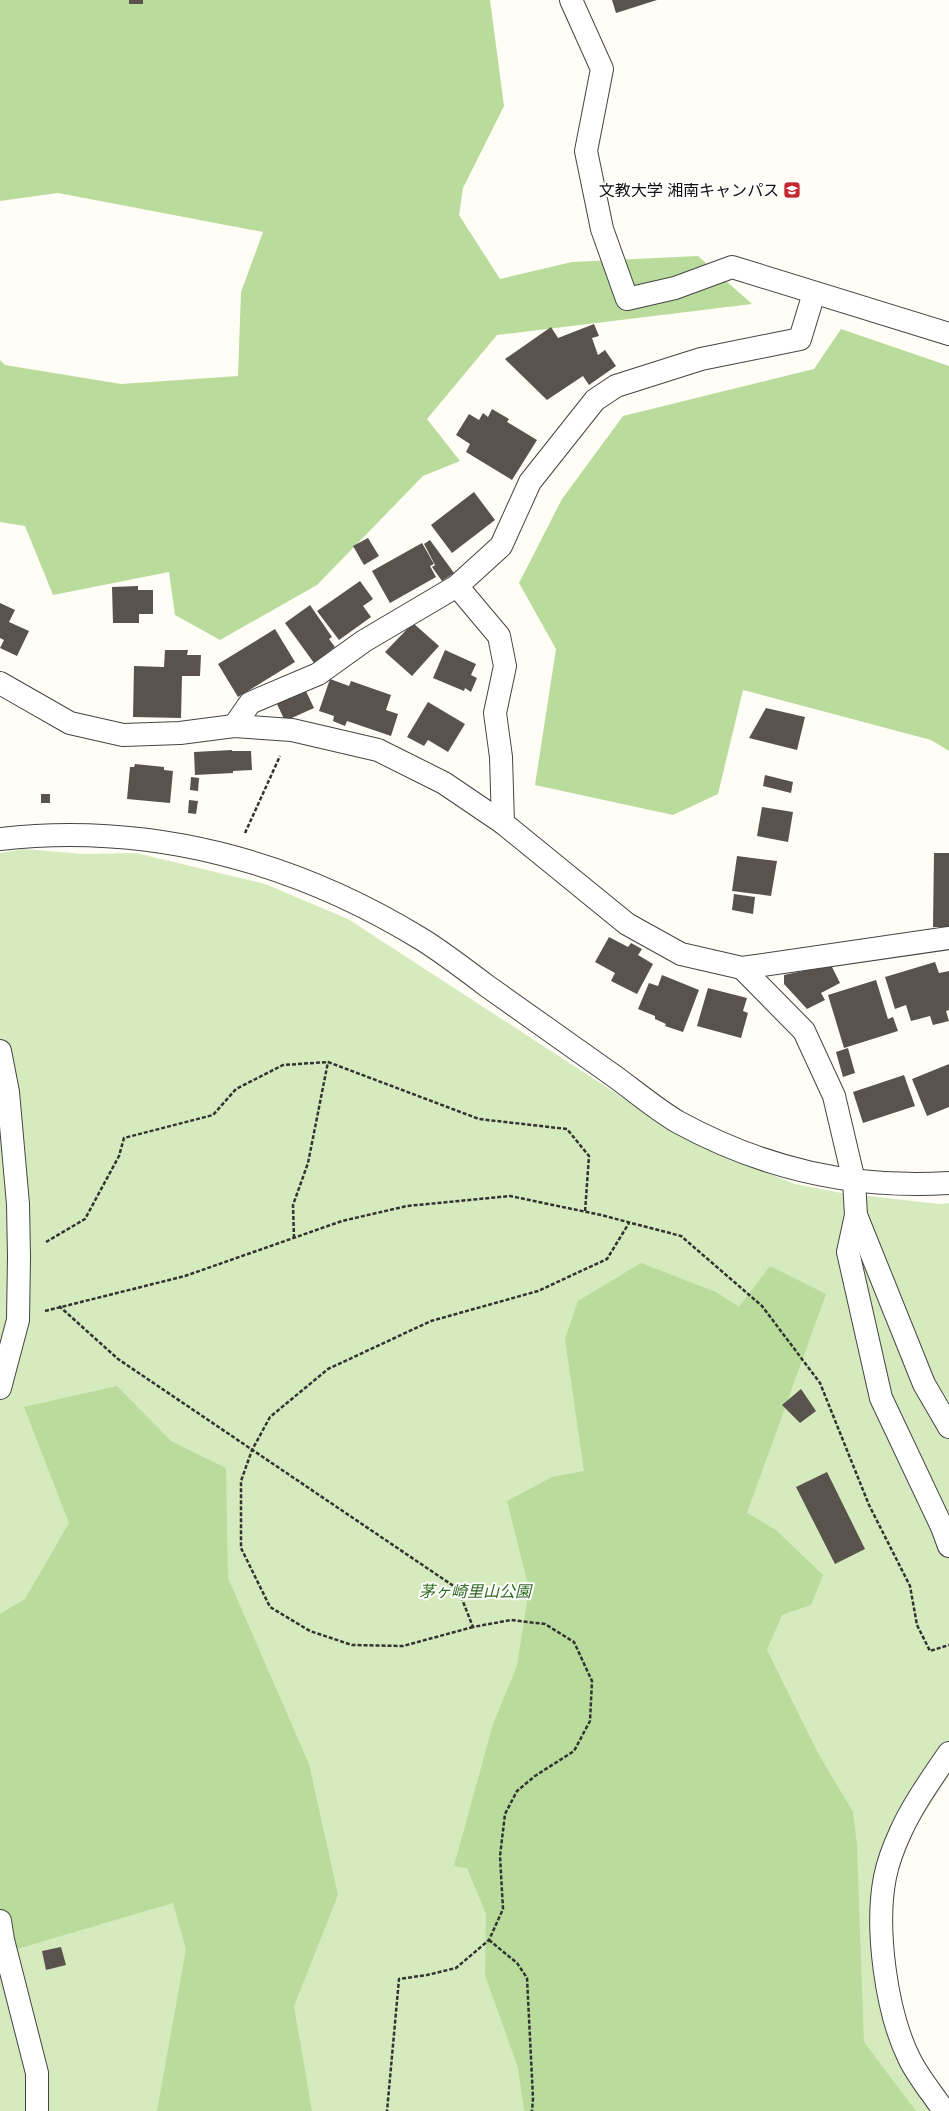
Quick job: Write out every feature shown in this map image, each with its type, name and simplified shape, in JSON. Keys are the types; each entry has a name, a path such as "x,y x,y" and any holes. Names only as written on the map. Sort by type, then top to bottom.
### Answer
{"street":[{"path":"571,0 602,68 586,151 602,229 627,299 675,288 732,267 949,334"},
{"path":"234,726 250,703 318,674 364,641 457,586 501,546 530,482 595,400 616,386 701,359 800,339 814,293"},
{"path":"457,586 499,636 504,658 505,666 495,713 501,756 504,823"},
{"path":"0,684 70,723 123,735 180,733 234,726 292,730 378,750 444,783 504,823 627,924 681,954 742,968 949,938"},
{"path":"0,839 34,835 116,836 202,849 277,869 356,902 424,941 676,1121 747,1154 788,1168 854,1182 913,1185 949,1183"},
{"path":"742,968 804,1031 834,1096 854,1182 856,1215 848,1252 881,1398 942,1527 949,1546"},
{"path":"0,1051 8,1100 18,1204 19,1257 18,1320 0,1388"},
{"path":"856,1215 924,1384 949,1427"},
{"path":"944,2111 909,2058 891,2007 883,1961 881,1930 885,1876 901,1831 916,1803 949,1753"},
{"path":"0,1921 3,1940 37,2073 37,2111"}],"path":[{"path":"234,857 292,730"},
{"path":"19,1257 85,1219 119,1156 124,1138 213,1115 236,1089 283,1065 328,1062 479,1119 567,1129 589,1156 585,1212"},
{"path":"294,1238 293,1205 308,1162 328,1062"},
{"path":"18,1320 59,1306 185,1276 342,1221 407,1206 510,1196 585,1212 681,1236 762,1306 820,1383 869,1505 910,1586 918,1625 930,1651 949,1645"},
{"path":"387,2111 399,1979 427,1975 456,1968 489,1940 503,1909 500,1856 505,1814 517,1792 535,1776 574,1751 590,1721 592,1681 574,1642 545,1624 511,1620 473,1627 403,1646 352,1645 310,1631 270,1607 240,1548 241,1480 252,1450 270,1417 328,1369 431,1321 538,1291 607,1259 629,1223"},
{"path":"59,1306 118,1359 458,1589 473,1627"},
{"path":"489,1940 518,1963 527,1978 533,2098 532,2111"}],"green space":[{"path":"0,0 490,0 504,106 463,188 459,215 500,279 572,262 698,256 752,304 497,335 427,419 460,461 423,476 317,585 220,640 175,615 169,572 53,595 25,526 0,522 0,360 5,365 121,384 238,376 241,292 263,232 58,193 0,201"},
{"path":"841,329 949,366 949,751 931,740 743,690 718,794 673,815 535,785 556,649 519,583 562,499 623,416 814,369"},
{"name":"茅ヶ崎里山公園","path":"24,849 84,854 136,853 265,884 348,919 691,1142 795,1184 842,1193 939,1204 949,1203 949,1775 910,1836 894,1877 891,1926 898,1999 918,2052 949,2106 949,2111 0,2111 0,853"},
{"path":"641,1263 716,1292 739,1307 770,1266 826,1294 747,1513 776,1530 823,1575 811,1605 782,1615 767,1650 819,1755 853,1812 857,1845 864,2042 916,2111 524,2111 518,2068 485,1975 486,1914 467,1868 454,1866 493,1724 517,1666 529,1589 507,1501 552,1477 584,1471 565,1339 578,1301"},
{"path":"117,1386 171,1441 226,1468 228,1578 309,1764 338,1895 294,2006 312,2111 157,2111 186,1949 173,1903 0,1954 0,1614 25,1599 69,1523 24,1407"}],"building":[{"path":"129,0 143,0 143,4 129,4"},
{"path":"612,0 657,0 616,13"},
{"path":"594,324 599,336 592,338 598,355 605,350 616,366 589,385 583,376 547,400 505,359 551,327 558,338"},
{"path":"492,409 509,419 507,422 537,440 512,480 466,452 470,444 456,435 469,414 479,420 483,413 488,417"},
{"path":"474,492 495,520 452,553 431,525"},
{"path":"368,538 379,556 364,565 353,546"},
{"path":"430,540 454,573 442,581 432,567 435,565 424,544"},
{"path":"422,543 434,564 430,566 436,577 390,603 372,571"},
{"path":"360,581 373,599 363,606 371,617 339,640 317,611"},
{"path":"138,586 138,590 153,590 153,614 139,614 139,623 113,623 112,587"},
{"path":"0,603 15,610 9,622 29,631 17,656 0,648 4,640 0,638"},
{"path":"310,605 332,637 329,639 335,647 314,663 285,623"},
{"path":"413,623 439,646 412,676 385,652"},
{"path":"275,629 295,662 238,697 218,664"},
{"path":"165,650 188,650 187,655 201,655 200,676 182,676 181,718 133,717 134,666 164,667"},
{"path":"445,650 476,664 471,675 477,678 471,692 465,688 464,691 433,678"},
{"path":"330,679 349,686 351,681 391,695 386,710 398,714 391,736 347,721 345,726 333,721 334,716 319,711"},
{"path":"305,689 314,708 285,721 276,702"},
{"path":"428,702 465,724 448,752 428,740 424,746 407,737"},
{"path":"766,708 805,717 797,750 749,738"},
{"path":"232,750 251,751 252,770 233,771 233,773 195,775 194,752"},
{"path":"135,764 164,767 164,770 173,771 170,803 127,799 130,767 134,767"},
{"path":"765,775 793,782 791,793 763,786"},
{"path":"191,777 199,778 198,791 190,790"},
{"path":"41,794 50,794 50,803 41,803"},
{"path":"189,800 198,801 196,814 188,813"},
{"path":"762,807 793,812 788,842 757,836"},
{"path":"934,853 949,853 949,927 933,927"},
{"path":"737,856 777,861 771,896 732,891"},
{"path":"734,894 755,897 753,914 732,910"},
{"path":"609,937 628,947 631,943 642,949 638,955 653,964 637,994 611,981 615,973 595,962"},
{"path":"935,962 939,973 949,971 949,1010 946,1011 949,1021 933,1025 930,1016 911,1021 906,1005 895,1009 885,977"},
{"path":"831,965 840,983 821,993 825,1000 807,1009 784,984 784,975"},
{"path":"662,975 699,990 683,1032 665,1026 666,1024 655,1019 655,1016 638,1009 649,983 658,986"},
{"path":"876,980 888,1019 893,1017 898,1031 844,1048 828,995"},
{"path":"708,988 747,998 743,1011 748,1013 741,1038 697,1026"},
{"path":"848,1048 855,1073 843,1077 836,1052"},
{"path":"949,1064 949,1107 927,1116 912,1079"},
{"path":"904,1075 915,1106 863,1123 853,1092"},
{"path":"801,1389 816,1411 800,1423 782,1405"},
{"path":"827,1472 865,1549 835,1564 796,1487"},
{"path":"61,1947 66,1965 46,1970 42,1951"}],"place":[{"name":"文教大学 湘南キャンパス","path":"792,190"}]}
